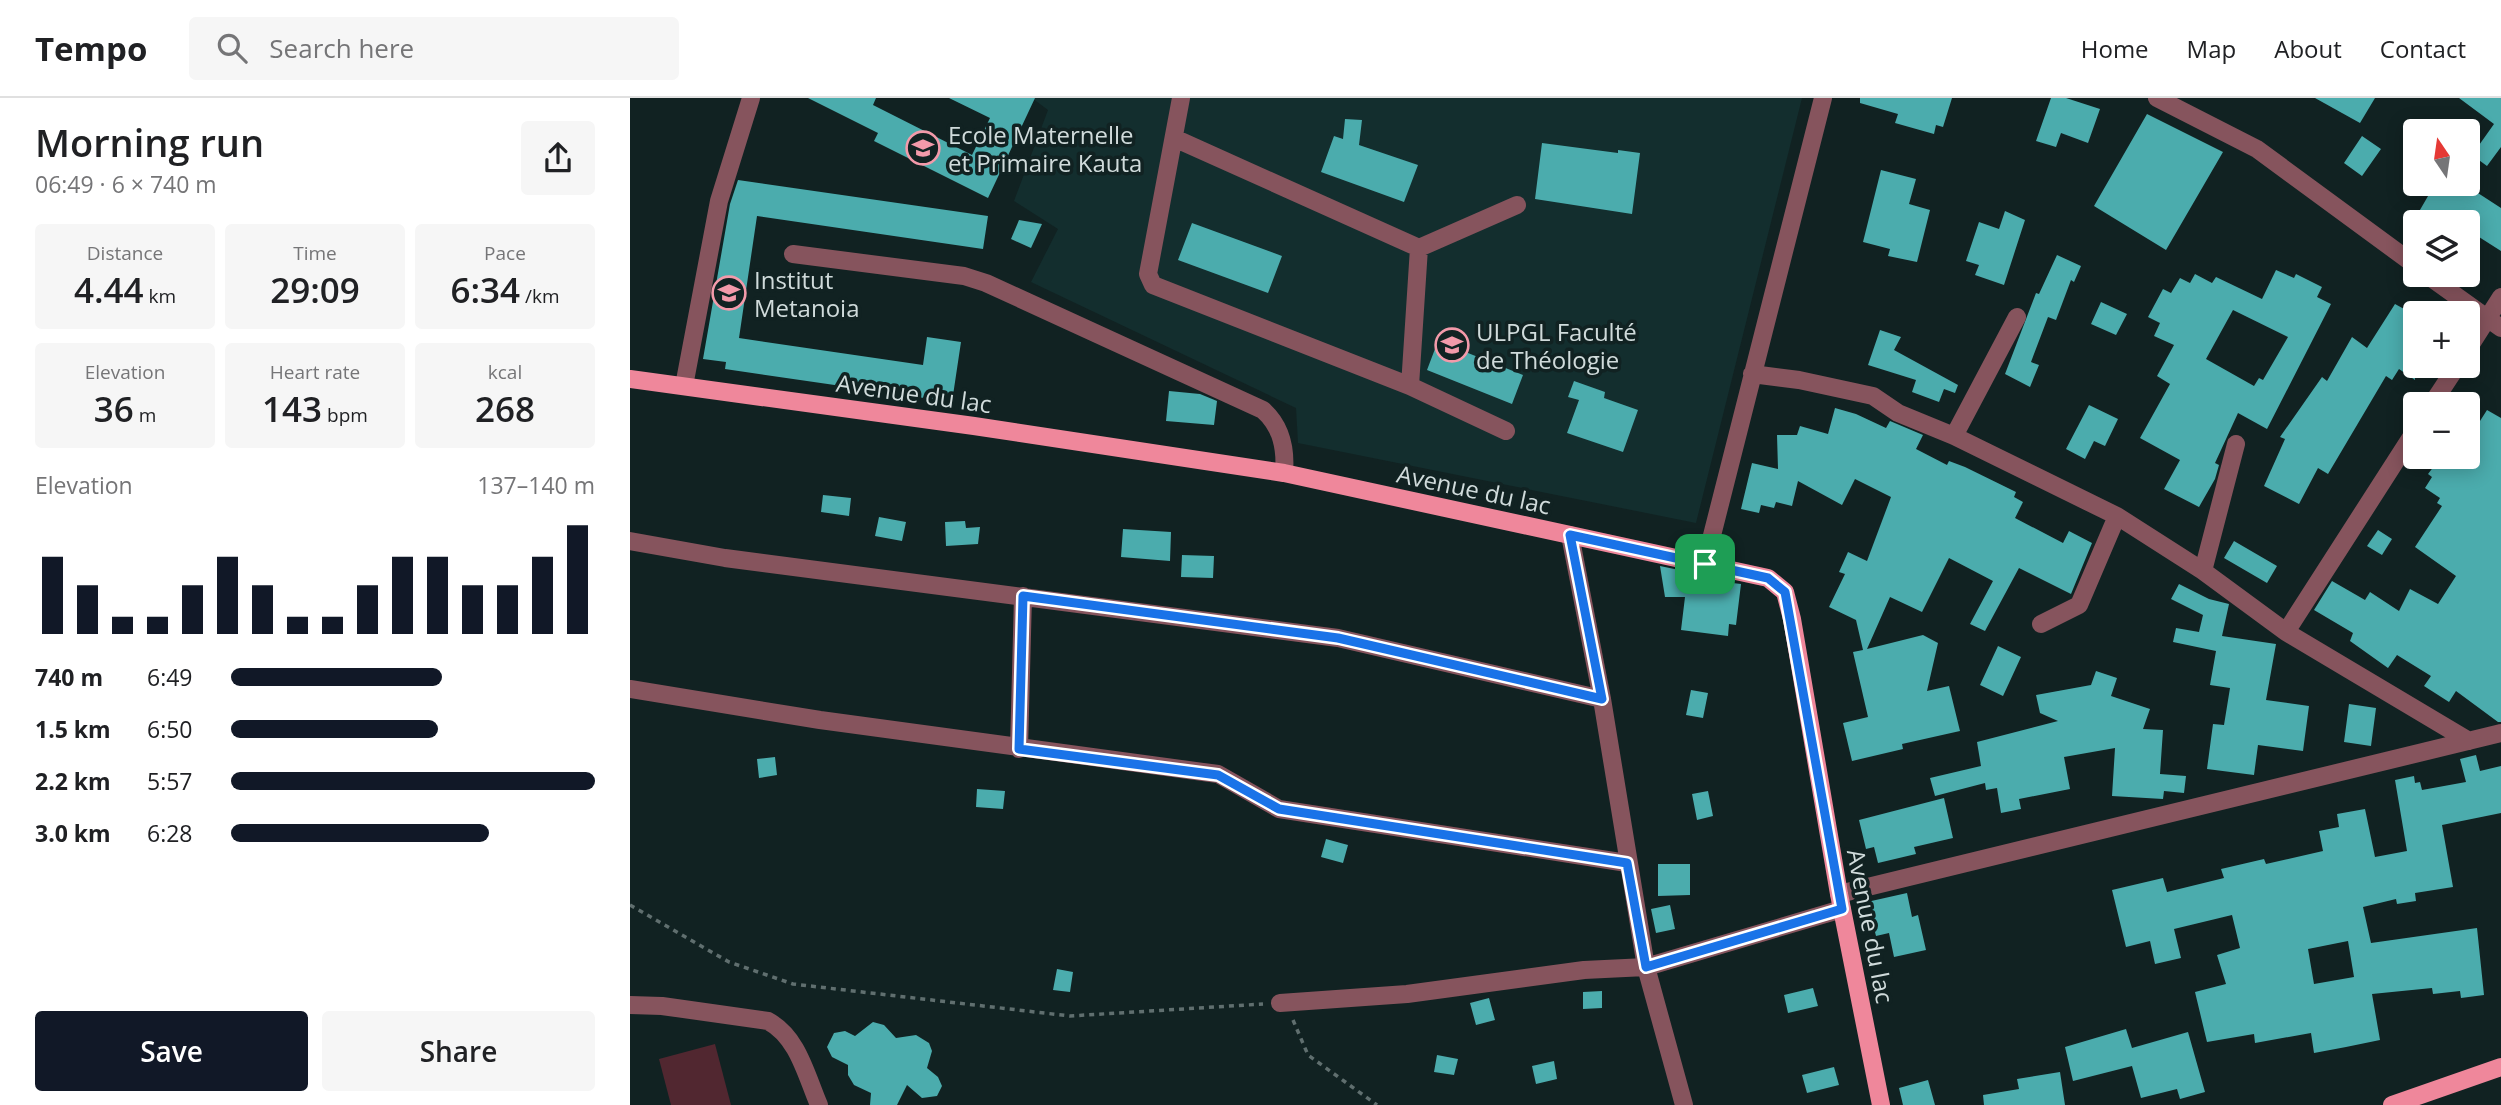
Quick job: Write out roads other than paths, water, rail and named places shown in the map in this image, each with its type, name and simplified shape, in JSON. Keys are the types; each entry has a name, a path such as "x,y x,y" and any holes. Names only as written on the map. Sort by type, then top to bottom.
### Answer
{"main road":[{"name":"Avenue du lac","path":"630,379 1284,473 1768,578 1785,592 1840,902 1881,1105"},
{"path":"2392,1105 2501,1068"}],"street":[{"path":"684,386 719,201 751,98"},
{"path":"1181,98 1148,274 1153,285 1410,386 1506,431"},
{"path":"1705,564 1823,98"},
{"path":"2158,98 2257,149 2403,256"},
{"path":"1174,138 1419,248 1517,205"},
{"path":"1410,386 1419,248"},
{"path":"793,254 964,276 986,283 1263,410 1276,425 1286,451 1284,473"},
{"path":"2443,287 2494,324"},
{"path":"2480,337 2494,324 2501,297"},
{"path":"1954,436 2017,317"},
{"path":"1752,374 1799,380 1873,396 1898,412 1954,436 2117,516 2203,571 2286,632 2469,741"},
{"path":"2203,571 2235,444"},
{"path":"2286,632 2403,450"},
{"path":"2041,624 2079,605 2117,516"},
{"path":"1570,535 1602,699 1646,967 1684,1105"},
{"path":"630,541 725,558 1338,638 1602,699"},
{"path":"1019,749 1023,596"},
{"path":"630,689 1019,749 1218,775 1279,809 1627,863"},
{"path":"1280,1003 1407,994 1584,970 1646,967 1840,902 2501,733"},
{"path":"630,1005 662,1006 768,1021 781,1028 791,1040 818,1105"}],"place":[{"name":"Ecole Maternelle et Primaire Kauta","path":"923,148"},
{"name":"Institut Metanoia","path":"729,293"},
{"name":"ULPGL Faculté de Théologie","path":"1452,345"}]}
